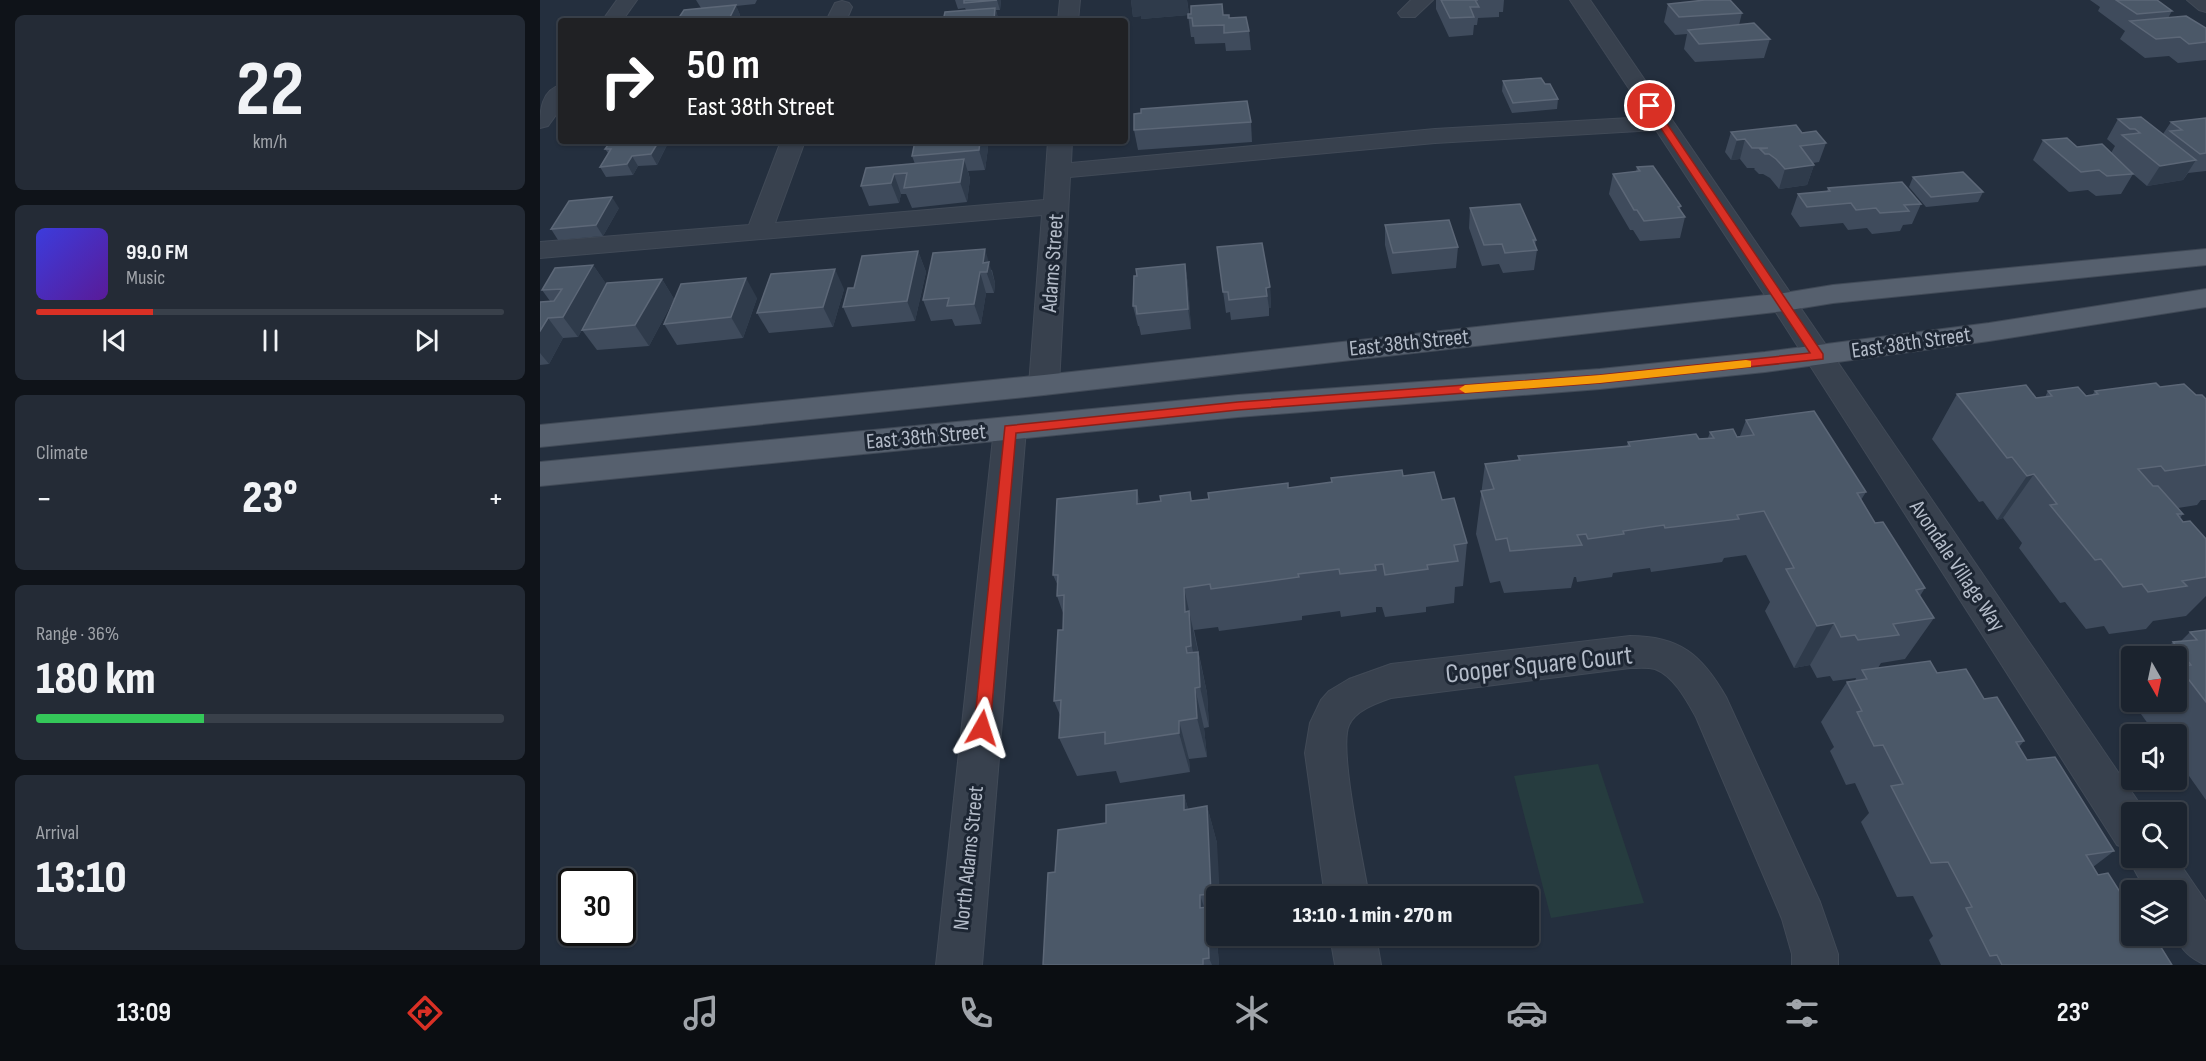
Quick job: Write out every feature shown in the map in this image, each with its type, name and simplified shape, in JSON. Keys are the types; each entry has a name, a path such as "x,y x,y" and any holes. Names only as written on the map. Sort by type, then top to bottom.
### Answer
{"main road":[{"name":"East 38th Street","path":"540,436 1044,385 1784,302 1833,294 2206,257"},
{"name":"East 38th Street","path":"540,474 1238,406 1600,379 1818,357 2206,298"}],"street":[{"path":"614,18 627,0"},
{"path":"1068,18 1070,0"},
{"path":"1408,13 1423,0"},
{"name":"Avondale Village Way","path":"1580,0 1784,302 1818,357 2121,813"},
{"path":"2197,0 2206,6"},
{"path":"540,121 558,96"},
{"path":"1058,171 1329,145 1569,126 1662,123"},
{"path":"759,232 792,144"},
{"name":"Adams Street","path":"1044,385 1060,144"},
{"path":"540,250 1056,206"},
{"name":"North Adams Street","path":"959,965 1010,429"},
{"name":"Cooper Square Court","path":"1345,886 1325,753 1325,731 1340,705 1359,692 1391,681 1630,651 1659,654 1681,666 1697,683 1712,709 1804,918 1815,954 1815,965"},
{"path":"2187,914 2206,942"},
{"path":"1355,946 1358,965"}],"green space":[{"path":"1598,764 1644,903 1551,918 1514,776"}],"building":[{"path":"964,0 997,0 964,3"},
{"path":"1441,0 1475,0 1479,7 1470,7 1474,17 1450,18"},
{"path":"1730,0 1742,13 1679,17 1668,4"},
{"path":"2116,0 2157,0 2172,11 2137,14"},
{"path":"1222,4 1223,15 1229,15 1229,18 1246,17 1249,31 1224,33 1224,25 1193,26 1192,18 1188,18 1188,14 1191,14 1191,6"},
{"path":"736,5 730,18 679,18 684,10"},
{"path":"995,8 994,18 944,18 945,12"},
{"path":"2186,16 2206,28 2206,42 2189,44 2180,37 2156,39 2130,21"},
{"path":"1754,23 1770,39 1699,44 1688,30"},
{"path":"1541,78 1545,84 1550,84 1558,99 1513,103 1503,81"},
{"path":"1247,101 1251,122 1134,130 1134,114 1141,113 1141,109"},
{"path":"2141,117 2196,160 2160,166 2122,135 2140,133 2135,129 2130,129 2118,119"},
{"path":"2206,118 2206,153 2200,154 2170,131 2182,130 2171,122"},
{"path":"1796,125 1802,133 1816,131 1826,143 1800,146 1814,165 1785,169 1776,159 1760,149 1768,148 1752,148 1745,139 1737,140 1731,132"},
{"path":"2067,138 2077,147 2102,144 2133,174 2107,176 2099,170 2081,172 2043,140"},
{"path":"609,144 657,144 651,154 632,156 627,164 600,167 611,149 605,149"},
{"path":"914,144 980,144 979,150 912,156"},
{"path":"964,159 960,182 904,188 907,173 894,174 891,183 861,186 866,168"},
{"path":"1653,166 1681,206 1678,207 1685,217 1644,221 1637,210 1634,210 1613,174 1640,171 1637,167"},
{"path":"1963,172 1983,192 1931,197 1913,177"},
{"path":"1902,182 1921,204 1904,205 1909,211 1880,213 1876,208 1856,210 1851,203 1807,207 1798,194 1830,191 1828,188"},
{"path":"612,197 596,225 551,229 569,201"},
{"path":"1520,204 1536,240 1533,240 1537,250 1505,253 1502,244 1484,245 1470,208"},
{"path":"1449,220 1458,247 1393,253 1385,225"},
{"path":"1262,243 1270,287 1266,288 1267,296 1229,300 1228,292 1223,292 1217,247"},
{"path":"985,249 983,263 989,262 987,272 980,272 974,304 947,306 949,298 923,300 933,253"},
{"path":"918,251 907,301 843,307 848,288 854,288 862,256"},
{"path":"1185,264 1188,309 1137,314 1136,306 1133,306 1136,269"},
{"path":"593,265 563,317 548,318 540,331 540,302 554,301 562,289 542,290 555,268"},
{"path":"835,269 823,307 757,313 771,274"},
{"path":"746,278 731,317 664,324 681,284"},
{"path":"662,279 635,325 582,330 607,283"},
{"path":"2156,383 2160,387 2184,384 2196,395 2202,395 2206,399 2206,465 2165,471 2161,466 2138,469 2153,486 2158,486 2183,514 2177,514 2183,522 2190,521 2206,539 2206,577 2182,581 2187,586 2148,592 2142,584 2123,587 2101,559 2095,560 2050,505 2057,504 2034,474 2027,476 2012,457 2007,458 1957,394 2026,385 2036,398 2052,396 2048,391 2078,387 2086,396 2098,394 2095,391"},
{"path":"1814,411 1866,492 1857,493 1875,523 1883,522 1925,588 1916,590 1934,618 1893,624 1899,635 1858,640 1855,635 1841,637 1834,623 1817,626 1786,569 1794,568 1764,511 1737,515 1739,519 1665,528 1664,525 1588,539 1586,534 1577,535 1582,545 1510,551 1507,538 1496,540 1481,491 1494,489 1485,464 1520,460 1518,456 1630,446 1628,442 1696,434 1699,439 1714,438 1710,432 1733,429 1737,437 1754,435 1746,420"},
{"path":"1402,470 1403,476 1434,472 1442,500 1454,498 1467,543 1454,545 1458,561 1427,565 1428,569 1385,575 1383,564 1375,565 1376,570 1340,574 1339,569 1211,589 1210,584 1184,588 1185,612 1189,611 1191,646 1186,647 1187,653 1198,652 1200,687 1195,688 1197,718 1179,721 1179,733 1105,744 1105,732 1059,738 1061,700 1054,701 1058,630 1063,630 1064,595 1057,596 1058,575 1053,575 1057,499 1137,490 1137,504 1161,501 1160,496 1190,492 1191,501 1209,499 1208,493 1288,483 1288,488 1332,482 1331,478"},
{"path":"2206,630 2206,702 2187,677 2187,666 2191,665 2187,660 2187,646 2176,646 2173,642 2197,640 2190,632"},
{"path":"1930,661 1937,673 1966,669 1984,699 1997,697 2024,741 2016,742 2027,760 2055,757 2114,851 2086,855 2098,875 2108,873 2121,894 2121,946 2160,946 2172,965 2002,965 1997,955 1990,956 1966,908 1972,907 1948,862 1931,863 1891,786 1903,784 1883,745 1874,746 1857,712 1862,711 1847,682 1867,679 1862,670"},
{"path":"1184,795 1184,810 1207,806 1211,886 1206,886 1206,894 1200,895 1200,908 1206,907 1206,946 1209,946 1209,958 1203,959 1203,965 1043,965 1048,873 1055,872 1058,830 1106,823 1106,805"}],"slow traffic":[{"path":"1465,389 1600,379 1746,364"}],"route":[{"path":"982,728 1010,429 1238,406 1600,379 1818,357 1784,302 1650,106"}]}
